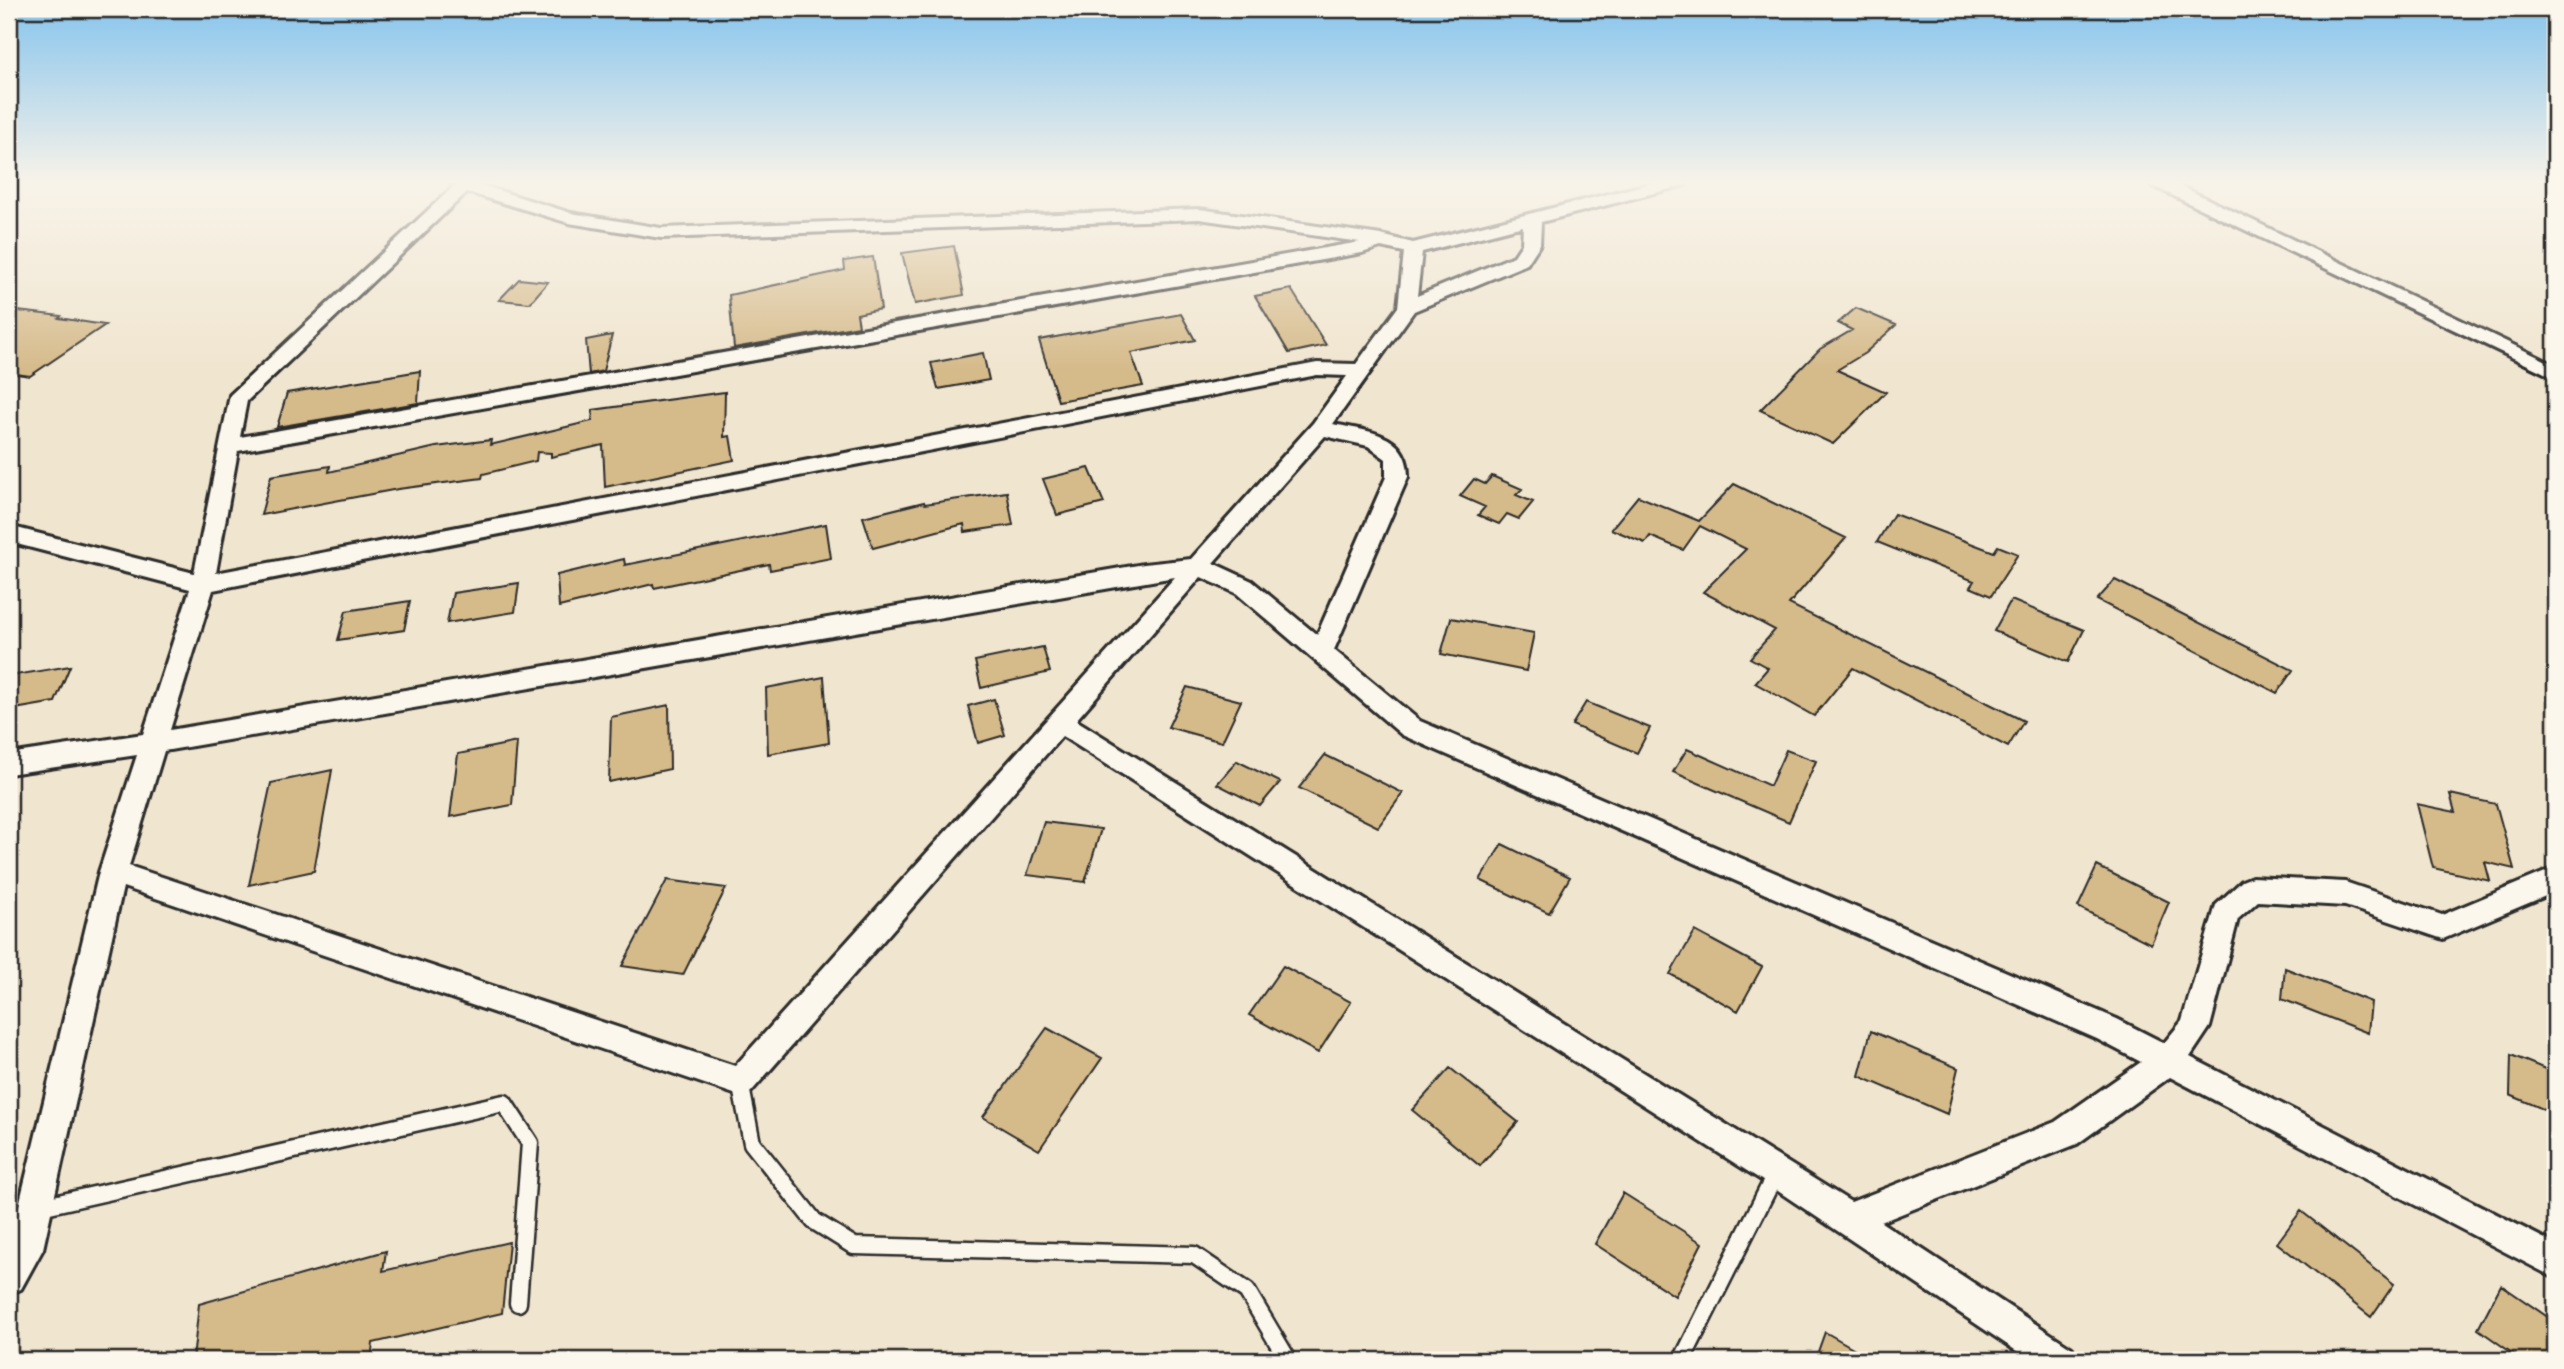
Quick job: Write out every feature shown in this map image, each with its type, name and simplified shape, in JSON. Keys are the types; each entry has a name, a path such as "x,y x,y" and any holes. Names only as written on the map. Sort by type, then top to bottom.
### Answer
{"street":[{"path":"9,1277 27,1249 113,872 151,743 203,584 237,399 397,245"},
{"path":"228,446 1369,245"},
{"path":"1401,245 1413,248 1425,245"},
{"path":"1407,307 1521,260 1530,245"},
{"path":"2290,245 2555,372"},
{"path":"113,872 740,1082 1320,428 1407,307 1413,248"},
{"path":"9,534 203,584 1317,369 1361,370"},
{"path":"1320,428 1373,441 1390,449 1397,458 1397,477 1321,652"},
{"path":"9,764 151,743 1144,572 1199,566 1244,587 1411,728 2107,1029 2555,1262"},
{"path":"1059,722 1777,1172 2060,1360"},
{"path":"1849,1219 2067,1133 2168,1061 2195,1027 2226,913 2252,889 2345,894 2443,927 2555,880"}],"lane":[{"path":"740,1082 752,1143 814,1221 854,1246 1097,1250 1194,1255 1247,1291 1288,1360"},
{"path":"36,1208 504,1103 530,1143 518,1303"},
{"path":"1682,1360 1777,1172"}],"building":[{"path":"954,246 964,295 915,304 902,253"},
{"path":"873,257 881,309 857,314 859,326 734,348 729,295 845,270 844,261"},
{"path":"519,279 548,282 530,303 499,300"},
{"path":"1291,289 1326,345 1289,353 1255,296"},
{"path":"1856,308 1896,325 1865,353 1837,370 1886,392 1833,444 1760,410 1820,349 1852,330 1838,323"},
{"path":"9,310 105,325 30,376 9,373"},
{"path":"1181,314 1195,340 1131,353 1143,386 1058,401 1039,340"},
{"path":"612,335 603,371 589,374 586,340"},
{"path":"983,353 989,380 938,389 931,363"},
{"path":"420,371 418,403 277,427 287,393"},
{"path":"725,392 724,437 730,436 734,460 605,487 603,445 551,457 551,453 537,452 536,461 483,474 482,478 398,489 261,515 271,476 330,466 329,472 436,447 491,440 490,445 592,421 593,410"},
{"path":"1089,468 1104,503 1057,515 1043,479"},
{"path":"1492,476 1522,489 1516,495 1533,502 1519,519 1507,514 1499,524 1478,515 1485,507 1460,496 1474,479 1485,484"},
{"path":"1734,484 1846,538 1789,604 2024,721 2008,747 1853,668 1814,716 1755,683 1768,668 1750,658 1775,630 1703,592 1746,549 1700,526 1683,550 1650,536 1645,543 1611,529 1638,496 1699,521"},
{"path":"1007,492 1013,525 965,532 964,524 873,548 863,517 924,502 925,504"},
{"path":"1894,514 1994,552 1998,546 2018,554 1991,596 1970,587 1974,581 1877,542"},
{"path":"826,524 831,558 770,570 769,564 654,588 653,584 559,607 557,575 624,559 625,565"},
{"path":"2115,580 2293,670 2277,693 2097,600"},
{"path":"519,583 515,612 447,623 453,593"},
{"path":"2011,600 2084,630 2068,662 1994,631"},
{"path":"410,601 404,630 338,640 346,611"},
{"path":"1451,618 1534,633 1526,671 1441,654"},
{"path":"1043,647 1050,672 981,688 975,661"},
{"path":"70,666 55,702 9,710 9,676"},
{"path":"824,677 829,743 768,754 766,688"},
{"path":"1187,687 1241,701 1222,742 1168,727"},
{"path":"994,699 1005,735 978,743 968,706"},
{"path":"1586,702 1650,728 1637,753 1572,725"},
{"path":"669,705 670,769 609,782 611,717"},
{"path":"517,742 512,805 450,817 458,754"},
{"path":"1687,749 1770,786 1786,750 1816,761 1789,822 1673,772"},
{"path":"1325,755 1403,793 1378,827 1299,788"},
{"path":"1237,761 1280,782 1260,806 1217,784"},
{"path":"332,770 314,871 249,885 271,783"},
{"path":"2450,794 2496,804 2514,869 2485,862 2490,881 2433,868 2417,804 2455,812"},
{"path":"1044,822 1101,829 1085,882 1027,875"},
{"path":"1502,844 1570,877 1549,913 1480,880"},
{"path":"2097,866 2169,902 2151,944 2078,907"},
{"path":"667,880 726,888 683,975 622,966"},
{"path":"1695,931 1762,967 1738,1011 1670,974"},
{"path":"1283,966 1351,1002 1318,1053 1249,1015"},
{"path":"2285,968 2371,1002 2368,1033 2282,999"},
{"path":"1047,1028 1102,1058 1039,1150 983,1117"},
{"path":"1871,1031 1958,1068 1947,1114 1859,1076"},
{"path":"2511,1055 2555,1073 2555,1114 2510,1095"},
{"path":"1450,1068 1518,1122 1480,1166 1412,1110"},
{"path":"1623,1193 1702,1243 1675,1296 1595,1244"},
{"path":"2301,1211 2394,1284 2371,1317 2277,1243"},
{"path":"509,1242 502,1313 373,1343 371,1360 193,1360 199,1304 386,1251 383,1271"},
{"path":"2501,1285 2555,1322 2555,1360 2522,1360 2478,1329"},
{"path":"1825,1332 1874,1360 1815,1360"}]}
